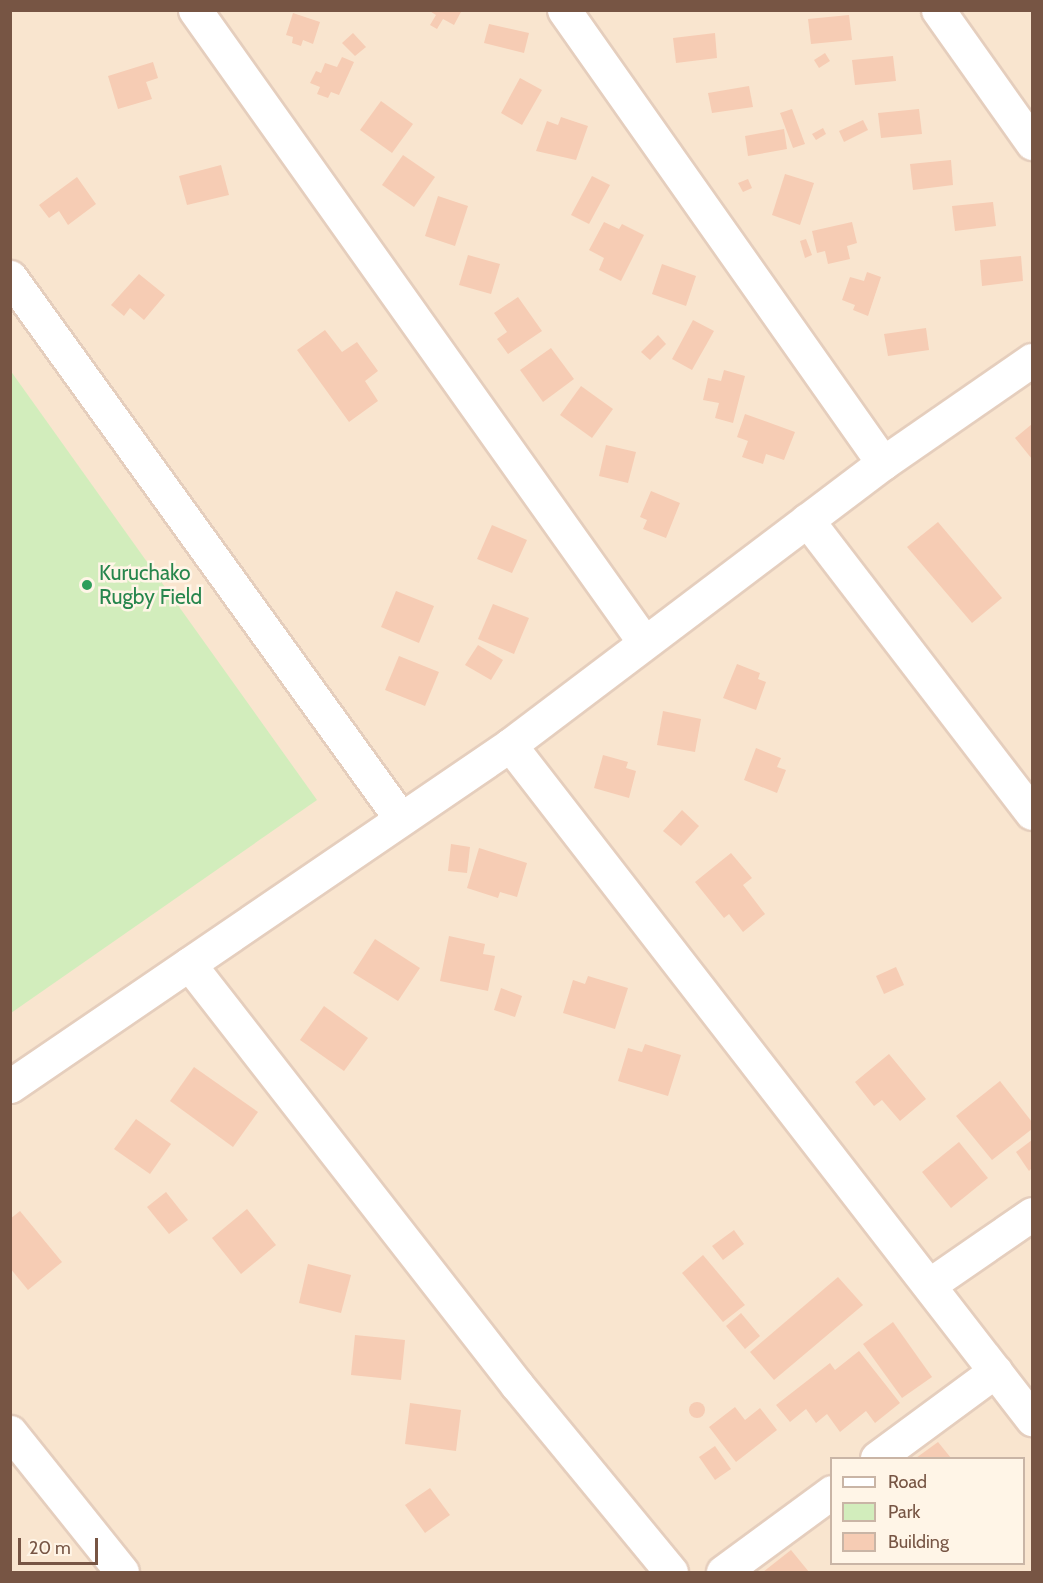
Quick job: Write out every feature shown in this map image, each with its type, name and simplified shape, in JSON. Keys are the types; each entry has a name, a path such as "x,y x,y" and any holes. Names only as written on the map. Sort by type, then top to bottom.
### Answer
{"street":[{"path":"195,10 644,642"},
{"path":"564,10 883,463"},
{"path":"938,10 1032,143"},
{"path":"10,276 401,819"},
{"path":"10,1086 510,745 883,463 1032,360"},
{"path":"807,520 1032,813"},
{"path":"510,745 1032,1419"},
{"path":"189,964 517,1385 671,1572"},
{"path":"929,1285 1032,1214"},
{"path":"878,1457 995,1371"},
{"path":"10,1432 122,1572"},
{"path":"723,1572 830,1493"}],"shaded area":[{"path":"11,11 1032,11 1032,1572 11,1572"}],"green space":[{"name":"Kuruchako Rugby Field","path":"10,370 317,800 11,1013 10,1013"}],"building":[{"path":"428,10 462,10 454,25 443,19 437,29 430,25 436,15"},
{"path":"293,13 320,22 313,44 303,40 301,46 292,43 293,37 286,35"},
{"path":"849,15 852,40 811,44 808,19"},
{"path":"489,24 529,33 524,53 484,43"},
{"path":"353,33 366,47 355,56 342,43"},
{"path":"715,33 717,58 676,63 673,38"},
{"path":"825,53 830,61 819,68 814,60"},
{"path":"893,56 896,81 855,85 852,60"},
{"path":"342,57 354,62 339,95 331,92 328,98 317,94 320,87 310,83 316,71 321,73 325,63 337,67"},
{"path":"153,62 158,78 146,82 152,99 118,109 108,76"},
{"path":"520,78 542,90 522,125 501,113"},
{"path":"749,86 753,107 712,113 708,93"},
{"path":"381,101 413,124 392,153 360,130"},
{"path":"792,109 805,144 793,148 780,113"},
{"path":"919,109 922,134 881,138 878,113"},
{"path":"561,117 588,126 576,160 536,151 547,121 558,125"},
{"path":"863,120 868,130 844,142 839,131"},
{"path":"823,128 826,134 816,140 812,134"},
{"path":"784,129 787,149 748,156 745,136"},
{"path":"403,155 435,177 414,207 382,185"},
{"path":"951,160 953,185 913,190 910,164"},
{"path":"221,165 229,195 187,205 179,176"},
{"path":"785,174 814,183 800,225 772,215"},
{"path":"592,176 610,185 589,224 571,215"},
{"path":"77,177 96,204 68,225 59,211 49,218 39,205"},
{"path":"748,179 752,188 743,192 738,183"},
{"path":"438,196 468,206 455,246 425,236"},
{"path":"993,202 996,226 955,231 952,206"},
{"path":"604,222 619,229 622,224 644,235 621,281 599,270 604,258 589,250"},
{"path":"852,222 857,243 847,246 850,259 828,264 825,251 817,253 812,231"},
{"path":"806,239 812,255 805,258 800,241"},
{"path":"468,255 500,264 491,294 459,285"},
{"path":"1021,256 1023,281 982,286 980,260"},
{"path":"662,264 696,276 686,306 652,294"},
{"path":"867,272 881,277 868,316 853,310 855,305 842,300 850,277 864,281"},
{"path":"139,274 165,295 144,320 130,308 124,316 111,305"},
{"path":"518,297 542,331 508,354 497,339 507,332 494,313"},
{"path":"693,320 714,331 692,370 672,359"},
{"path":"926,328 929,350 888,356 884,334"},
{"path":"325,330 342,352 357,342 378,371 365,381 378,401 349,422 297,350"},
{"path":"658,335 666,344 650,360 641,352"},
{"path":"551,348 574,379 543,402 520,370"},
{"path":"724,370 745,376 733,423 715,418 719,403 703,400 708,378 721,381"},
{"path":"581,386 613,409 592,438 560,415"},
{"path":"745,414 795,432 784,460 766,454 763,464 742,457 748,441 737,437"},
{"path":"1032,424 1032,459 1015,438"},
{"path":"606,445 636,452 628,483 599,476"},
{"path":"651,491 680,503 666,538 643,529 647,520 640,517"},
{"path":"938,522 1002,598 972,623 907,547"},
{"path":"492,525 527,540 512,573 477,559"},
{"path":"396,591 434,606 419,643 381,627"},
{"path":"493,604 529,618 514,654 478,639"},
{"path":"478,645 503,660 491,680 465,665"},
{"path":"399,656 439,672 425,706 385,690"},
{"path":"737,664 760,673 758,679 766,682 756,710 723,698"},
{"path":"663,711 701,719 695,752 657,745"},
{"path":"756,748 781,758 777,767 786,770 777,793 744,780"},
{"path":"603,755 628,762 626,768 636,771 629,798 594,788"},
{"path":"682,810 699,826 681,846 663,831"},
{"path":"451,844 470,847 467,873 448,871"},
{"path":"479,848 527,863 517,897 500,892 498,898 467,888"},
{"path":"731,853 752,878 743,885 765,914 743,932 729,914 724,918 695,882"},
{"path":"449,936 485,944 483,954 495,956 488,991 440,981"},
{"path":"375,939 420,968 398,1001 353,973"},
{"path":"896,967 904,985 884,994 876,976"},
{"path":"588,976 628,988 615,1029 563,1013 573,980 585,984"},
{"path":"501,988 522,996 515,1017 494,1010"},
{"path":"324,1006 368,1038 344,1071 300,1040"},
{"path":"645,1044 681,1055 668,1096 618,1081 628,1048 642,1052"},
{"path":"889,1054 926,1099 900,1121 882,1100 874,1106 855,1082"},
{"path":"194,1067 258,1112 233,1147 170,1101"},
{"path":"1000,1081 1032,1122 1032,1129 992,1160 956,1116"},
{"path":"136,1119 171,1144 150,1174 114,1149"},
{"path":"1032,1140 1032,1168 1029,1171 1016,1152"},
{"path":"959,1142 988,1178 951,1208 922,1172"},
{"path":"166,1192 188,1220 169,1234 147,1207"},
{"path":"247,1209 276,1245 241,1274 212,1238"},
{"path":"20,1211 62,1262 28,1290 10,1268 10,1219"},
{"path":"734,1230 744,1244 723,1260 712,1246"},
{"path":"703,1255 745,1305 723,1322 682,1273"},
{"path":"308,1264 351,1275 341,1313 299,1303"},
{"path":"838,1277 863,1305 774,1380 750,1352"},
{"path":"741,1313 760,1336 745,1349 726,1326"},
{"path":"893,1322 932,1377 902,1398 863,1344"},
{"path":"355,1335 405,1340 401,1380 351,1375"},
{"path":"859,1351 900,1403 875,1423 866,1411 840,1432 827,1414 816,1423 806,1409 790,1422 776,1405 830,1363 835,1370"},
{"path":"697,1402 703,1404 705,1410 703,1416 697,1418 691,1416 689,1410 691,1404"},
{"path":"410,1403 461,1410 456,1451 405,1444"},
{"path":"735,1407 745,1420 760,1408 777,1430 736,1462 709,1427"},
{"path":"938,1442 950,1457 917,1457"},
{"path":"715,1446 731,1469 715,1480 699,1457"},
{"path":"430,1488 450,1515 425,1533 405,1505"},
{"path":"791,1550 809,1572 763,1572"}],"place":[{"name":"Kuruchako Rugby Field","path":"87,585"}]}
